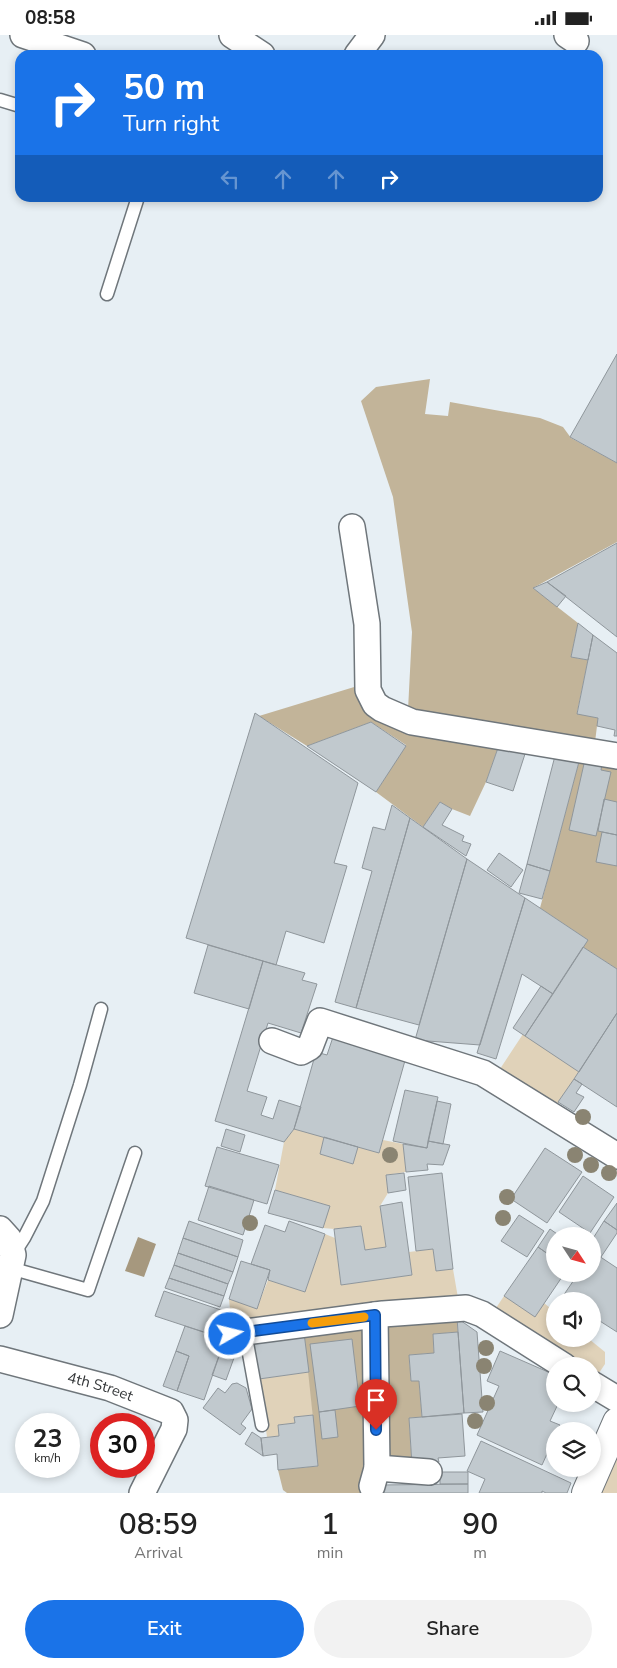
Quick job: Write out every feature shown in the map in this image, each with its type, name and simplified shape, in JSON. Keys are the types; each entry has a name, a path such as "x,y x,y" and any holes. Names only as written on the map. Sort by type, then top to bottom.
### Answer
{"street":[{"path":"23,35 68,50"},
{"path":"232,35 254,50"},
{"path":"361,50 372,35"},
{"path":"352,527 367,624 368,690 375,704 412,722 617,756"},
{"path":"272,1041 301,1052 310,1047 320,1021 483,1073 617,1156"},
{"path":"0,1229 10,1239 11,1262 0,1315"},
{"path":"237,1333 375,1315 466,1307 550,1357"},
{"path":"375,1315 374,1477 429,1471"},
{"name":"4th Street","path":"0,1359 110,1388 171,1412 175,1420 174,1429 142,1493"},
{"path":"601,1389 617,1399"},
{"path":"586,1493 617,1422"}],"lane":[{"path":"0,100 15,105"},
{"path":"107,294 136,202"},
{"path":"101,1009 80,1085 43,1201 11,1262 88,1290 135,1153"},
{"path":"237,1333 262,1425"}],"shaded area":[{"path":"430,379 425,414 448,416 450,402 540,418 563,427 571,438 617,463 617,542 533,588 578,623 571,657 588,660 577,713 598,718 595,742 499,745 486,782 470,816 440,802 423,827 376,792 406,745 371,722 307,746 259,716 364,684 408,710 412,632 393,497 361,401 376,387"},
{"path":"580,758 617,762 617,969 583,947 588,940 540,908"},
{"path":"523,1034 579,1072 556,1106 500,1069"},
{"path":"294,1129 324,1137 320,1154 353,1164 358,1147 379,1153 383,1140 403,1144 406,1172 386,1175 388,1193 380,1206 386,1247 365,1250 361,1226 334,1229 323,1228 329,1206 275,1190 284,1142"},
{"path":"325,1234 335,1238 341,1285 412,1275 409,1252 433,1249 436,1271 453,1269 458,1298 231,1321 229,1299 257,1308 268,1280 305,1292"},
{"path":"138,1237 156,1244 144,1277 125,1271"},
{"path":"504,1296 535,1316 544,1303 546,1305 546,1344 494,1311"},
{"path":"457,1318 458,1332 433,1334 434,1353 409,1355 411,1381 419,1381 422,1417 409,1418 412,1465 380,1485 380,1493 287,1493 283,1490 278,1470 318,1466 304,1333"},
{"path":"551,1347 599,1347 605,1352 605,1364 601,1370 601,1357 567,1357"},
{"path":"309,1372 313,1415 294,1417 295,1423 278,1425 279,1436 267,1437 259,1379"},
{"path":"617,1452 617,1493 599,1493"}],"building":[{"path":"617,354 617,463 570,437"},
{"path":"617,543 617,637 547,582"},
{"path":"547,582 566,596 557,607 533,588"},
{"path":"578,623 593,635 588,660 571,657"},
{"path":"593,635 617,653 617,736 614,736 615,730 597,726 598,718 577,714"},
{"path":"255,713 358,783 334,863 347,866 324,943 286,931 276,965 186,938"},
{"path":"371,722 406,746 376,792 307,746"},
{"path":"499,745 525,754 513,791 486,782"},
{"path":"556,752 580,758 550,871 527,864"},
{"path":"586,755 603,759 601,770 611,772 596,836 569,830"},
{"path":"604,799 617,802 617,835 598,831"},
{"path":"440,802 452,809 442,825 464,836 462,841 471,844 466,856 423,827"},
{"path":"392,805 410,818 356,1008 335,1002 372,871 362,868 373,827 385,830"},
{"path":"410,818 467,859 419,1025 356,1008"},
{"path":"602,832 617,835 617,866 596,862"},
{"path":"499,853 523,870 511,887 487,870"},
{"path":"467,859 525,898 480,1045 415,1040"},
{"path":"527,864 550,871 542,899 519,893"},
{"path":"525,898 588,940 553,994 522,974 496,1059 477,1053"},
{"path":"208,945 263,961 249,1009 194,993"},
{"path":"583,947 617,969 617,1013 579,1072 525,1036"},
{"path":"263,961 305,973 302,980 317,984 301,1033 268,1023 247,1091 267,1097 261,1115 273,1119 279,1100 301,1107 294,1129 284,1142 215,1121"},
{"path":"541,986 553,994 525,1036 513,1028"},
{"path":"617,1013 617,1107 574,1079"},
{"path":"333,1037 406,1057 379,1153 294,1129 316,1052 327,1055"},
{"path":"574,1079 582,1084 576,1093 584,1097 574,1112 558,1102"},
{"path":"405,1090 438,1097 427,1148 393,1141"},
{"path":"437,1101 451,1104 443,1144 428,1141"},
{"path":"226,1129 245,1135 240,1152 221,1146"},
{"path":"324,1137 358,1147 353,1164 320,1154"},
{"path":"428,1141 450,1145 443,1165 427,1164 428,1170 406,1172 403,1144 427,1148"},
{"path":"217,1147 279,1165 267,1204 205,1186"},
{"path":"545,1148 582,1172 547,1223 511,1199"},
{"path":"404,1173 406,1190 388,1193 386,1175"},
{"path":"442,1173 453,1269 436,1271 433,1249 416,1251 408,1177"},
{"path":"583,1176 614,1197 594,1227 581,1227 559,1212"},
{"path":"209,1186 254,1200 243,1235 198,1220"},
{"path":"275,1190 330,1206 323,1228 268,1213"},
{"path":"402,1202 412,1275 341,1285 334,1229 361,1226 365,1250 386,1247 380,1206"},
{"path":"617,1203 617,1230 604,1221"},
{"path":"519,1215 544,1231 527,1257 501,1241"},
{"path":"189,1221 243,1240 238,1257 183,1238"},
{"path":"289,1221 325,1234 305,1292 268,1280 270,1270 251,1264 265,1225 285,1232"},
{"path":"604,1221 617,1230 617,1233 601,1257 601,1227"},
{"path":"546,1235 546,1253 538,1247"},
{"path":"183,1238 238,1257 233,1272 178,1253"},
{"path":"538,1247 546,1253 546,1283 558,1283 552,1292 546,1292 546,1301 535,1317 504,1296"},
{"path":"178,1253 233,1272 228,1284 174,1265"},
{"path":"601,1257 617,1268 617,1332 601,1322 601,1292 566,1292 572,1283 601,1283"},
{"path":"241,1261 270,1270 257,1309 229,1299"},
{"path":"174,1265 228,1284 224,1296 169,1278"},
{"path":"169,1278 224,1296 220,1307 165,1288"},
{"path":"164,1291 233,1314 225,1339 155,1316"},
{"path":"457,1318 477,1332 483,1412 464,1413"},
{"path":"185,1326 225,1339 204,1400 177,1391 189,1356 176,1351"},
{"path":"458,1332 464,1413 422,1417 419,1381 411,1381 409,1355 434,1353 433,1334"},
{"path":"304,1333 309,1372 259,1379 253,1340"},
{"path":"225,1339 239,1344 226,1380 212,1375"},
{"path":"352,1339 360,1406 319,1412 310,1344"},
{"path":"176,1351 189,1356 177,1391 163,1386"},
{"path":"500,1351 546,1371 546,1412 554,1412 550,1421 552,1422 546,1422 546,1456 542,1465 477,1435 499,1386 487,1381"},
{"path":"237,1383 246,1388 252,1409 241,1424 246,1428 240,1435 203,1408 218,1388 225,1393 232,1384"},
{"path":"335,1410 338,1437 322,1439 319,1412"},
{"path":"462,1414 465,1456 438,1458 439,1462 412,1465 409,1418"},
{"path":"313,1415 318,1466 278,1470 277,1454 263,1456 261,1438 279,1436 278,1425 295,1423 294,1417"},
{"path":"252,1432 261,1438 263,1456 245,1444"},
{"path":"481,1441 546,1471 546,1477 558,1477 571,1483 567,1493 546,1493 542,1491 542,1493 479,1493 485,1479 467,1471"},
{"path":"440,1472 468,1472 468,1484 440,1484"},
{"path":"468,1484 468,1493 380,1493 380,1485"}],"slow traffic":[{"path":"312,1323 364,1317"}],"route":[{"path":"230,1334 375,1315 376,1430"}]}
